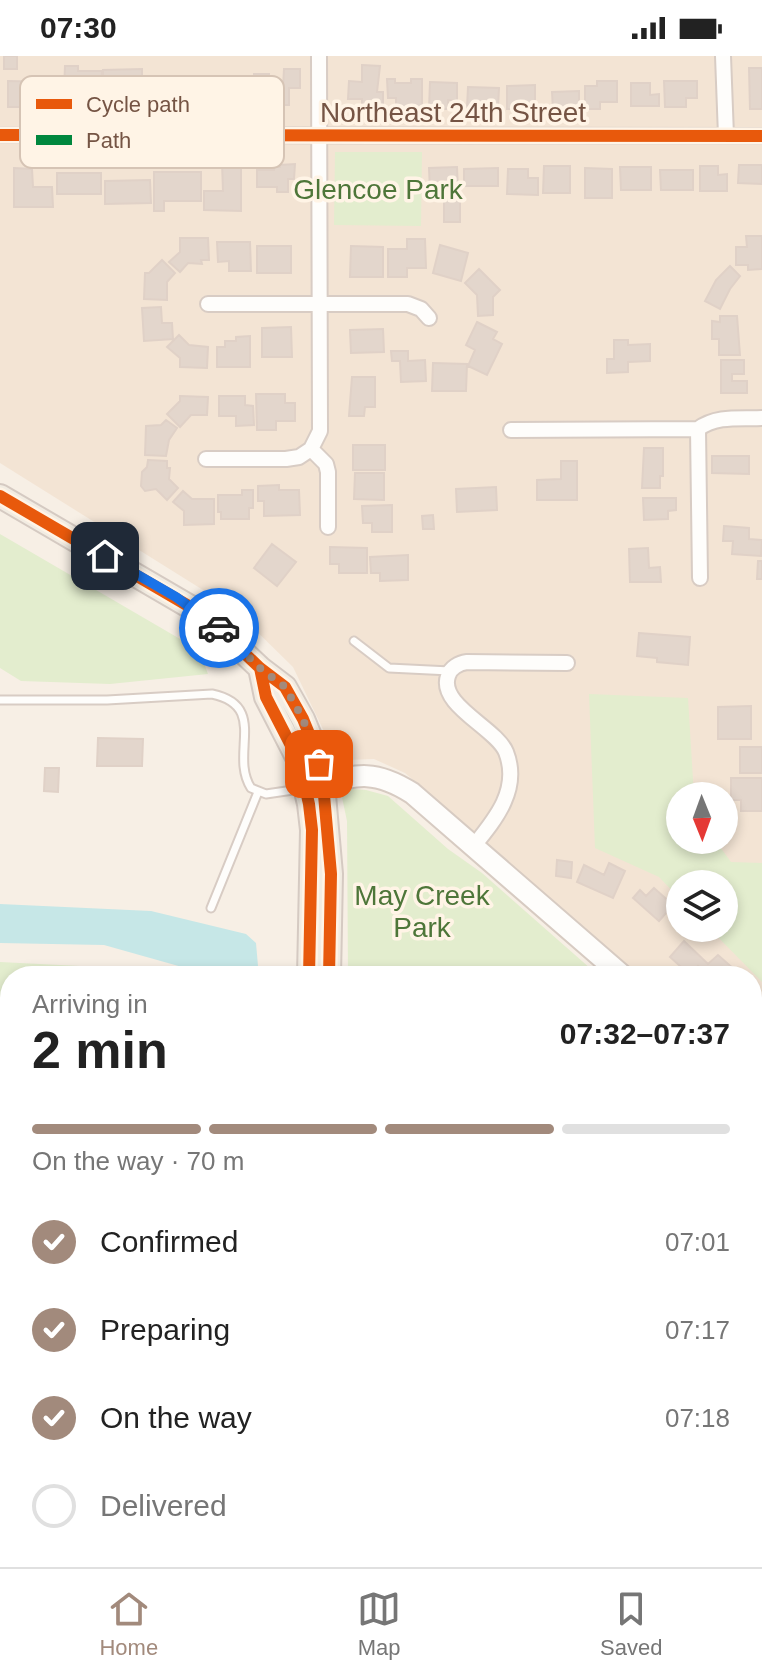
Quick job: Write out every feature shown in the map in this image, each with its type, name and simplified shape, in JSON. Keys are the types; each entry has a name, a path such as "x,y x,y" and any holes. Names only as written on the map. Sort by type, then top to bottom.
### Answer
{"main road":[{"path":"0,496 204,615 260,668 285,687 303,719 319,758 314,786 309,966"},
{"path":"260,668 266,697 314,786 331,874 329,966"}],"street":[{"path":"206,459 299,457 311,449 320,431 319,56"},
{"path":"723,56 726,136"},
{"name":"Northeast 24th Street","path":"0,135 20,135"},
{"name":"Northeast 24th Street","path":"284,136 762,136"},
{"path":"208,304 408,304 421,309 429,318"},
{"path":"511,430 698,429 711,420 762,418"},
{"path":"698,429 700,578"},
{"path":"311,449 326,464 328,472 328,527"},
{"path":"472,848 502,808 509,788 508,761 506,751 497,738 452,698 447,683 450,671 467,662 567,663"},
{"path":"314,786 361,775 396,783 412,793 611,966"}],"lane":[{"path":"354,641 389,668 450,671"},
{"path":"0,700 224,696 241,711 246,733 243,752 245,777 251,788 276,794 314,786"},
{"path":"211,908 258,792"}],"shaded area":[{"path":"0,56 762,56 762,966 628,966 405,773 374,759 345,760 332,748 293,667 235,610 0,463"}],"green space":[{"name":"Glencoe Park","path":"335,152 422,152 421,226 334,225"},
{"path":"0,534 199,650 208,674 110,684 21,681 0,668"},
{"path":"589,694 688,698 693,782 666,782 666,854 725,854 731,862 762,863 762,966 746,966 723,942 738,942 738,870 666,870 666,884 659,877 595,848"},
{"name":"May Creek Park","path":"340,788 388,796 588,966 348,966 347,821"},
{"path":"0,962 80,966 0,966"}],"water":[{"path":"0,904 151,911 246,934 256,943 258,966 179,966 104,945 0,943"}],"building":[{"path":"4,56 17,56 17,69 4,69"},
{"path":"362,65 380,66 377,92 383,92 383,110 368,109 368,105 362,104 362,99 348,99 349,81 362,82"},
{"path":"65,66 78,66 78,71 102,71 102,76 65,76"},
{"path":"749,68 762,68 762,109 750,109"},
{"path":"142,69 142,76 103,76 103,70"},
{"path":"284,69 300,69 300,88 289,88 289,105 284,105"},
{"path":"387,79 395,79 395,83 411,83 411,79 422,79 422,107 396,108 396,98 388,98"},
{"path":"8,81 20,81 20,107 8,107"},
{"path":"597,81 617,81 617,102 600,102 600,109 585,109 585,86 597,86"},
{"path":"664,81 697,81 697,98 686,98 686,107 665,107"},
{"path":"430,82 457,83 457,101 448,100 448,109 429,109"},
{"path":"631,83 650,83 650,95 659,94 659,106 631,106"},
{"path":"535,85 535,104 522,104 522,109 507,109 507,86"},
{"path":"468,87 499,88 498,109 467,108"},
{"path":"579,91 579,110 553,110 552,92"},
{"path":"295,164 294,179 288,179 288,192 277,192 277,187 257,187 257,170 274,170 284,168 284,165"},
{"path":"739,165 762,165 762,184 738,183"},
{"path":"544,166 570,166 570,193 543,193"},
{"path":"700,166 718,166 718,175 727,174 727,191 700,191"},
{"path":"457,167 458,191 430,191 429,168"},
{"path":"620,167 651,167 651,190 621,190"},
{"path":"14,168 32,169 33,187 52,187 53,207 14,207"},
{"path":"222,168 241,168 241,211 204,210 204,191 223,191"},
{"path":"498,168 498,186 464,186 464,169"},
{"path":"585,168 612,169 612,198 585,198"},
{"path":"508,169 528,169 528,178 538,178 538,195 507,194"},
{"path":"660,170 693,170 693,190 661,190"},
{"path":"154,172 201,172 201,201 164,201 164,211 154,211"},
{"path":"57,173 101,173 101,194 57,194"},
{"path":"150,180 151,203 105,204 105,181"},
{"path":"444,199 460,200 460,222 444,222"},
{"path":"746,236 762,236 762,269 748,270 748,265 736,265 736,247 747,247"},
{"path":"180,238 208,238 209,260 201,260 202,264 188,263 180,272 169,262 180,252"},
{"path":"407,239 425,239 426,268 407,268 407,277 388,277 388,249 407,249"},
{"path":"217,242 250,242 251,271 229,271 229,261 218,262"},
{"path":"440,245 468,253 461,281 433,273"},
{"path":"257,246 291,246 291,273 257,273"},
{"path":"351,246 383,247 383,277 350,277"},
{"path":"162,260 175,273 167,282 167,300 144,299 145,273 149,273"},
{"path":"730,266 740,276 720,309 705,301 716,280"},
{"path":"479,269 500,290 493,297 493,315 478,316 477,295 465,283"},
{"path":"161,307 162,323 172,323 173,339 144,341 142,308"},
{"path":"720,316 737,316 740,355 719,355 719,339 712,339 712,321 720,322"},
{"path":"477,322 497,332 493,339 502,344 487,375 468,366 475,350 466,345"},
{"path":"291,327 292,357 262,357 262,328"},
{"path":"383,329 384,352 351,353 350,330"},
{"path":"179,335 189,345 208,347 207,368 180,367 180,358 167,347"},
{"path":"250,336 250,367 217,367 217,347 225,347 225,341 236,341 236,337"},
{"path":"614,340 628,340 628,345 650,344 650,361 628,362 628,372 607,373 607,359 614,359"},
{"path":"391,351 408,351 408,361 425,360 426,381 401,382 400,361 392,361"},
{"path":"721,360 744,360 744,374 732,374 732,381 747,381 747,393 721,393"},
{"path":"433,363 467,364 466,391 432,391"},
{"path":"352,377 375,377 375,407 365,407 364,416 349,416"},
{"path":"256,394 285,394 285,403 295,403 295,421 276,421 276,430 257,430"},
{"path":"180,396 208,397 207,415 191,415 180,427 167,414 180,401"},
{"path":"219,396 245,396 245,405 253,406 254,425 236,426 236,416 219,416"},
{"path":"166,420 177,428 169,440 166,456 145,455 146,426 161,425"},
{"path":"353,445 385,445 385,470 353,470"},
{"path":"644,448 663,448 660,488 642,488"},
{"path":"712,456 749,456 749,474 712,473"},
{"path":"148,460 167,461 169,479 178,488 167,500 156,489 145,491 141,486 142,472"},
{"path":"561,461 577,461 577,500 537,500 537,480 561,479"},
{"path":"355,473 384,473 384,500 354,499"},
{"path":"279,485 279,490 299,490 300,515 264,516 264,501 258,501 258,486"},
{"path":"496,487 497,510 457,512 456,489"},
{"path":"242,490 253,490 253,508 249,508 249,519 221,519 218,495 242,495"},
{"path":"183,491 192,499 214,499 214,524 184,525 184,511 173,502"},
{"path":"643,498 676,498 676,510 668,511 668,519 644,520"},
{"path":"392,505 392,532 372,532 372,523 363,523 362,506"},
{"path":"433,515 434,529 423,529 422,516"},
{"path":"724,526 749,528 749,539 762,540 761,556 732,554 733,541 723,541"},
{"path":"272,544 296,562 277,586 254,568"},
{"path":"330,547 367,548 367,573 339,573 339,564 330,564"},
{"path":"648,548 649,568 660,567 661,582 630,582 629,549"},
{"path":"408,555 408,580 380,581 380,573 371,573 370,557"},
{"path":"758,561 762,561 762,579 757,579"},
{"path":"639,633 690,637 688,665 657,662 657,658 637,656"},
{"path":"751,706 751,739 718,739 718,707"},
{"path":"98,738 143,739 142,766 97,766"},
{"path":"740,747 762,747 762,773 740,773"},
{"path":"45,768 59,768 58,792 44,791"},
{"path":"731,778 762,778 762,811 741,811 738,782 731,782"},
{"path":"557,860 572,862 571,878 556,876"},
{"path":"609,863 625,871 613,898 577,882 584,865 604,875"},
{"path":"654,888 666,899 666,913 659,921 633,898 640,890 646,896"},
{"path":"685,942 708,964 718,955 730,966 698,966 680,966 670,957"}],"cycle path":[{"path":"0,135 20,135"},
{"path":"284,135 762,136"},
{"path":"0,496 204,615 260,668 285,687 303,719 319,758 331,874 329,966"},
{"path":"260,668 266,697 299,761 309,804 312,830 309,966"}],"way so far":[{"path":"219,628 260,668 285,687 303,719 319,764"}],"route":[{"path":"105,556 176,597 219,628"}]}
